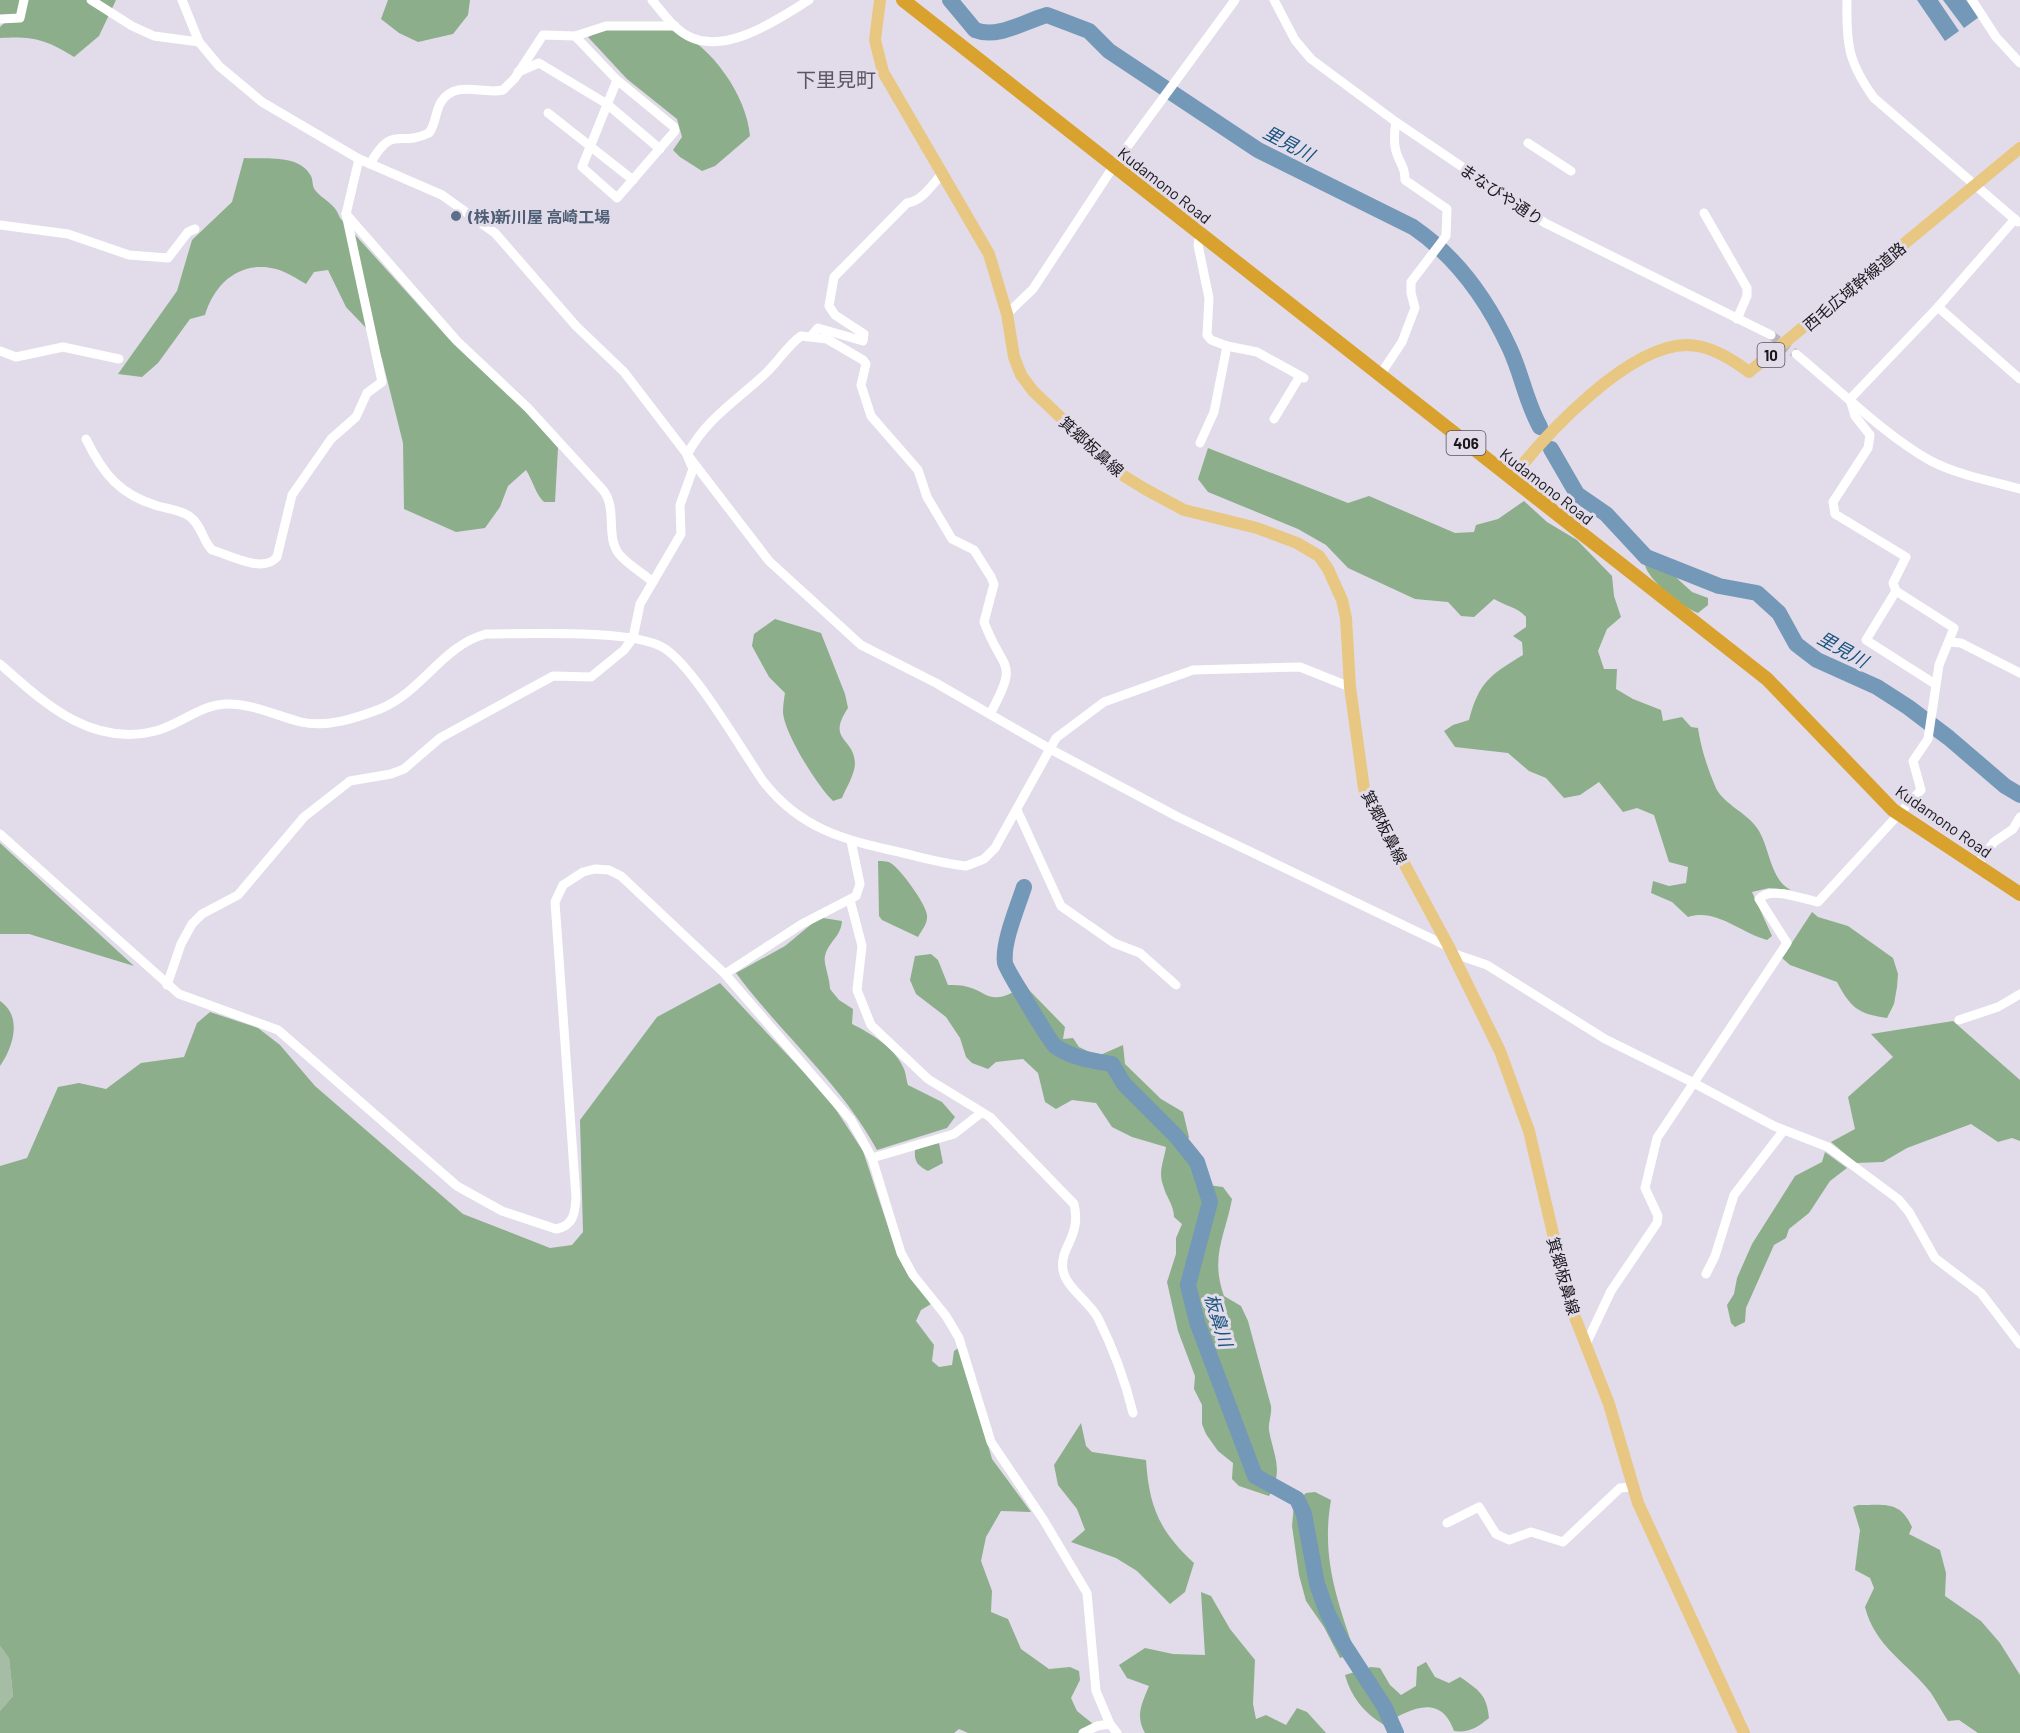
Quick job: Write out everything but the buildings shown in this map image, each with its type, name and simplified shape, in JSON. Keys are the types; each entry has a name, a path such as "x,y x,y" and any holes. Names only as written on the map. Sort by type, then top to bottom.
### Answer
{"highway":[{"name":"Kudamono Road","path":"903,0 1767,679 1899,814 2020,894"}],"main road":[{"name":"箕郷板鼻線","path":"880,0 875,40 883,72 989,254 1007,314 1014,357 1021,375 1033,391 1119,472 1184,510 1279,535 1319,556 1328,568 1342,600 1346,618 1350,687 1364,789 1451,950 1500,1051 1529,1131 1558,1265 1569,1302 1609,1404 1632,1487 1744,1733"},
{"name":"西毛広域幹線道路","path":"1510,478 1554,429 1630,364 1651,353 1670,346 1699,346 1734,362 1749,372 2020,148"}],"street":[{"path":"0,19 20,18 24,0"},
{"path":"91,0 132,26 154,36 199,42"},
{"path":"182,0 199,42 219,66 262,102 359,159 442,195 495,233 576,326 624,372 769,561 861,645 887,657 1050,749 1178,817 1451,950 1497,970 1605,1039 1784,1130 1828,1147 1898,1198 1935,1257 1981,1293 2020,1344"},
{"path":"652,0 675,26 698,40 711,41 746,35 809,0"},
{"path":"1007,314 1016,309 1033,289 1114,166 1235,0"},
{"name":"まなびや通り","path":"1274,0 1295,40 1311,59 1396,122 1562,233 1771,335"},
{"path":"1847,0 1848,50 1858,75 1874,98 2018,221 1850,399"},
{"path":"1972,0 1996,37 2020,63"},
{"path":"370,164 381,145 394,138 423,136 429,133 437,110 448,94 468,88 499,91 518,72 543,35 575,36 606,26 675,26"},
{"path":"575,36 616,80 675,127 675,131 617,198 582,167 616,80"},
{"path":"518,72 539,63 607,104 660,149"},
{"path":"548,113 633,180"},
{"path":"1380,375 1402,342 1415,308 1411,293 1412,282 1446,236 1447,209 1405,180 1405,168 1397,156 1394,134 1396,122"},
{"path":"1528,143 1571,171"},
{"path":"86,439 97,462 113,483 156,506 190,516 198,524 212,550 262,566 273,562 277,557 292,495 331,439 357,417 367,393 382,382 346,214 359,159"},
{"path":"811,336 818,328 826,328 863,341 864,334 836,315 829,306 834,277 864,243 907,203 922,196 943,173"},
{"path":"1704,213 1747,288 1747,296 1737,319"},
{"path":"346,214 457,341 528,408 603,490 611,502 612,522 619,554 653,582"},
{"path":"0,225 68,234 129,255 168,258 188,232 195,229"},
{"path":"1200,234 1198,245 1209,298 1207,335 1211,340 1227,346 1257,352 1302,377 1274,419"},
{"path":"1938,307 2020,379"},
{"path":"167,985 181,944 192,924 202,914 238,895 304,817 350,781 391,774 404,769 440,738 553,676 591,677 624,650 633,638 637,614 681,534 680,505 693,469 687,455 695,439 725,407 766,372 801,336 827,339 863,360 866,364 861,385 871,416 918,470 927,497 952,539 974,550 991,577 994,584 984,622 1008,672 1005,687 990,714"},
{"path":"1200,443 1214,412 1227,346"},
{"path":"0,351 16,357 63,347 119,359"},
{"path":"1796,354 1910,447 1932,461 1959,472 2020,489"},
{"path":"1586,1344 1611,1291 1657,1223 1658,1216 1646,1188 1657,1138 1692,1082 1787,943 1761,907 1759,899 1763,894 1771,893 1818,902 1921,790 1913,761 1926,745 1930,734 1935,684 1941,656 1950,642 1954,628 1896,591 1893,583 1906,557 1835,514 1833,502 1868,448 1870,440 1870,435 1855,416 1850,399"},
{"path":"1896,591 1866,640 1935,684"},
{"path":"0,664 57,713 75,724 95,730 136,734 159,730 207,707 225,704 240,705 303,723 335,722 356,717 404,698 458,646 471,638 486,634 633,638 653,643 682,664 763,781 789,810 815,826 850,841 957,865 973,864 984,859 995,848 1056,738 1091,710 1186,671 1300,667 1350,687"},
{"path":"1950,642 1961,643 2020,673"},
{"path":"1017,810 1061,906 1114,943 1140,953 1176,985"},
{"path":"1977,865 1994,843 2013,829 2020,817"},
{"path":"0,834 167,985 193,1000 278,1030 457,1186 502,1211 556,1229 565,1228 572,1221 576,1198 555,902 563,885 583,872 595,869 609,870 621,876 725,974 851,1120 872,1158 902,1253 913,1275 946,1316 959,1338 991,1442 1043,1519 1087,1593 1096,1692 1110,1724 1117,1733"},
{"path":"725,974 802,924 856,896 860,884 850,841"},
{"path":"850,900 862,946 857,990 868,1021 928,1079 994,1121 1074,1204 1075,1233 1064,1254 1062,1269 1069,1283 1097,1317 1126,1383 1133,1413"},
{"path":"1959,1020 1998,1007 2020,994"},
{"path":"872,1158 954,1134 981,1113"},
{"path":"1706,1274 1715,1256 1734,1196 1784,1130"},
{"path":"1447,1523 1479,1507 1496,1534 1509,1540 1532,1532 1563,1542 1620,1488 1632,1487"},
{"path":"1083,1733 1097,1726 1110,1724"}],"green space":[{"path":"0,0 116,0 99,36 74,57 55,46 38,40 0,38 0,27 9,18 0,18"},
{"path":"388,0 470,0 468,15 453,34 418,42 399,33 381,19"},
{"path":"609,28 668,29 689,38 714,60 735,89 742,105 750,136 715,166 702,171 680,157 673,150 682,137 677,119 627,79 588,37"},
{"path":"244,158 281,159 299,164 306,169 318,194 332,205 340,218 449,339 513,397 558,448 555,502 544,502 541,499 526,470 508,486 500,507 485,528 456,532 404,509 403,443 382,359 367,329 346,307 328,270 314,272 306,284 276,269 263,267 241,271 231,276 215,293 205,315 190,319 158,363 142,377 118,374 177,291 192,240 232,202"},
{"path":"1208,448 1348,503 1369,496 1455,533 1474,532 1476,525 1498,519 1524,501 1547,522 1577,540 1612,576 1614,596 1621,617 1607,629 1598,651 1604,669 1617,669 1616,689 1633,699 1661,710 1663,721 1682,717 1691,727 1698,728 1707,765 1719,793 1755,825 1779,880 1791,890 1769,888 1752,892 1772,936 1767,940 1718,918 1698,915 1688,917 1672,902 1651,893 1653,881 1669,886 1686,883 1688,867 1669,862 1654,815 1637,808 1623,812 1599,782 1580,795 1564,798 1546,778 1529,771 1508,753 1455,747 1444,731 1453,725 1469,720 1477,697 1487,681 1523,655 1522,642 1513,636 1526,627 1526,617 1523,614 1494,599 1474,617 1461,616 1448,602 1415,599 1348,568 1326,545 1298,529 1208,492 1198,479"},
{"path":"1649,561 1668,570 1692,592 1708,598 1708,605 1698,613 1675,600 1652,578 1645,565"},
{"path":"775,619 821,633 845,694 848,708 842,719 840,733 854,755 855,767 842,798 833,801 803,759 785,721 783,712 785,693 769,677 752,646 754,634"},
{"path":"0,843 134,966 29,934 0,934"},
{"path":"878,861 889,862 896,867 926,910 927,918 918,937 882,920 879,916"},
{"path":"1812,912 1818,917 1848,926 1893,958 1898,974 1897,987 1894,1004 1887,1018 1856,1008 1846,998 1837,982 1790,965 1782,958"},
{"path":"823,918 842,921 825,956 830,989 839,1000 853,1009 852,1024 874,1036 894,1053 904,1069 908,1085 942,1102 955,1117 947,1128 877,1150 846,1102 736,973 785,946 814,922"},
{"path":"1013,943 1012,962 1030,991 1065,1027 1063,1039 1073,1038 1079,1047 1098,1056 1123,1045 1125,1064 1161,1099 1183,1112 1189,1137 1183,1152 1201,1184 1223,1187 1232,1199 1220,1247 1218,1270 1224,1296 1241,1306 1248,1321 1271,1406 1269,1430 1277,1471 1274,1487 1269,1496 1239,1486 1232,1479 1233,1463 1218,1451 1202,1424 1202,1405 1194,1389 1195,1376 1178,1331 1167,1282 1176,1254 1176,1238 1182,1224 1174,1217 1162,1180 1161,1171 1166,1147 1132,1137 1112,1127 1096,1103 1072,1100 1056,1109 1045,1102 1038,1073 1023,1059 996,1062 988,1069 972,1063 966,1057 960,1038 946,1017 916,994 910,980 915,956 931,954 938,960 948,985 966,986 994,997 1014,992 1002,967"},
{"path":"720,983 829,1099 863,1151 893,1242 931,1304 921,1310 916,1321 934,1345 932,1361 939,1367 952,1365 954,1351 960,1347 992,1459 1031,1512 1001,1511 986,1537 981,1561 992,1591 991,1612 1008,1619 1021,1649 1049,1669 1070,1667 1079,1671 1080,1680 1071,1698 1077,1711 1093,1724 1079,1733 968,1733 959,1729 954,1733 0,1733 0,1711 13,1696 9,1658 0,1646 0,1166 27,1158 58,1087 79,1083 106,1089 141,1063 184,1057 197,1023 210,1012 258,1028 280,1045 315,1086 463,1214 550,1248 572,1245 583,1232 580,1120 657,1017"},
{"path":"0,1001 12,1015 14,1032 9,1050 0,1066"},
{"path":"1953,1021 2020,1080 2020,1141 2012,1138 1998,1142 1971,1124 1907,1148 1883,1162 1856,1163 1831,1142 1855,1129 1848,1097 1893,1057 1871,1034"},
{"path":"939,1143 943,1163 928,1171 917,1163 915,1150 925,1145"},
{"path":"1825,1152 1847,1168 1830,1181 1809,1213 1789,1229 1786,1238 1774,1245 1746,1308 1745,1322 1735,1327 1731,1323 1727,1305 1734,1294 1737,1278 1752,1244 1795,1176 1822,1162"},
{"path":"1081,1423 1086,1446 1092,1452 1146,1460 1150,1491 1158,1517 1172,1540 1194,1563 1185,1592 1170,1604 1137,1571 1116,1558 1071,1542 1085,1530 1077,1509 1058,1485 1054,1465"},
{"path":"1315,1492 1331,1500 1328,1521 1329,1559 1342,1615 1355,1653 1340,1658 1324,1627 1306,1601 1299,1575 1292,1526 1294,1504 1306,1493"},
{"path":"1883,1505 1896,1508 1902,1512 1912,1527 1909,1534 1940,1550 1946,1573 1945,1596 1981,1621 2000,1643 2020,1675 2020,1733 1978,1733 1959,1720 1948,1721 1922,1682 1893,1654 1876,1633 1865,1607 1874,1588 1870,1578 1855,1570 1860,1530 1853,1507"},
{"path":"1201,1592 1211,1596 1230,1629 1255,1660 1253,1704 1256,1719 1266,1715 1286,1725 1297,1708 1307,1712 1326,1733 1145,1733 1140,1715 1149,1686 1127,1678 1119,1665 1145,1648 1173,1654 1205,1655"},
{"path":"0,1646 9,1658 13,1696 0,1711"},
{"path":"1426,1662 1435,1677 1449,1683 1460,1677 1477,1690 1484,1698 1489,1718 1473,1729 1454,1731 1448,1719 1441,1712 1424,1707 1404,1713 1384,1725 1359,1704 1345,1675 1371,1667 1380,1668 1390,1685 1401,1695 1416,1686 1417,1667"}],"water":[{"path":"1917,0 1938,0 1959,31 1945,41"},
{"path":"1943,0 1966,0 1979,17 1964,28"}],"waterway":[{"name":"里見川","path":"950,0 975,30 1002,31 1047,15 1089,31 1109,51 1258,150 1413,227 1444,252 1457,266 1492,314 1510,349 1540,427"},
{"name":"里見川","path":"1551,449 1577,494 1606,514 1646,557 1719,586 1757,593 1779,613 1796,644 1805,651 1817,660 1877,687 1908,707 1949,738 2005,786 2020,795"},
{"name":"板鼻川","path":"1024,887 1006,945 1007,968 1055,1046 1075,1056 1112,1064 1124,1084 1176,1136 1197,1162 1210,1202 1188,1285 1197,1322 1255,1476 1297,1499 1304,1514 1317,1584 1327,1612 1341,1640 1384,1706 1396,1733"}],"tunnel":[{"path":"1771,335 1796,354"}],"place":[{"name":"(株)新川屋 高崎工場","path":"456,216"}],"district":[{"name":"下里見町","path":"836,79"}]}
